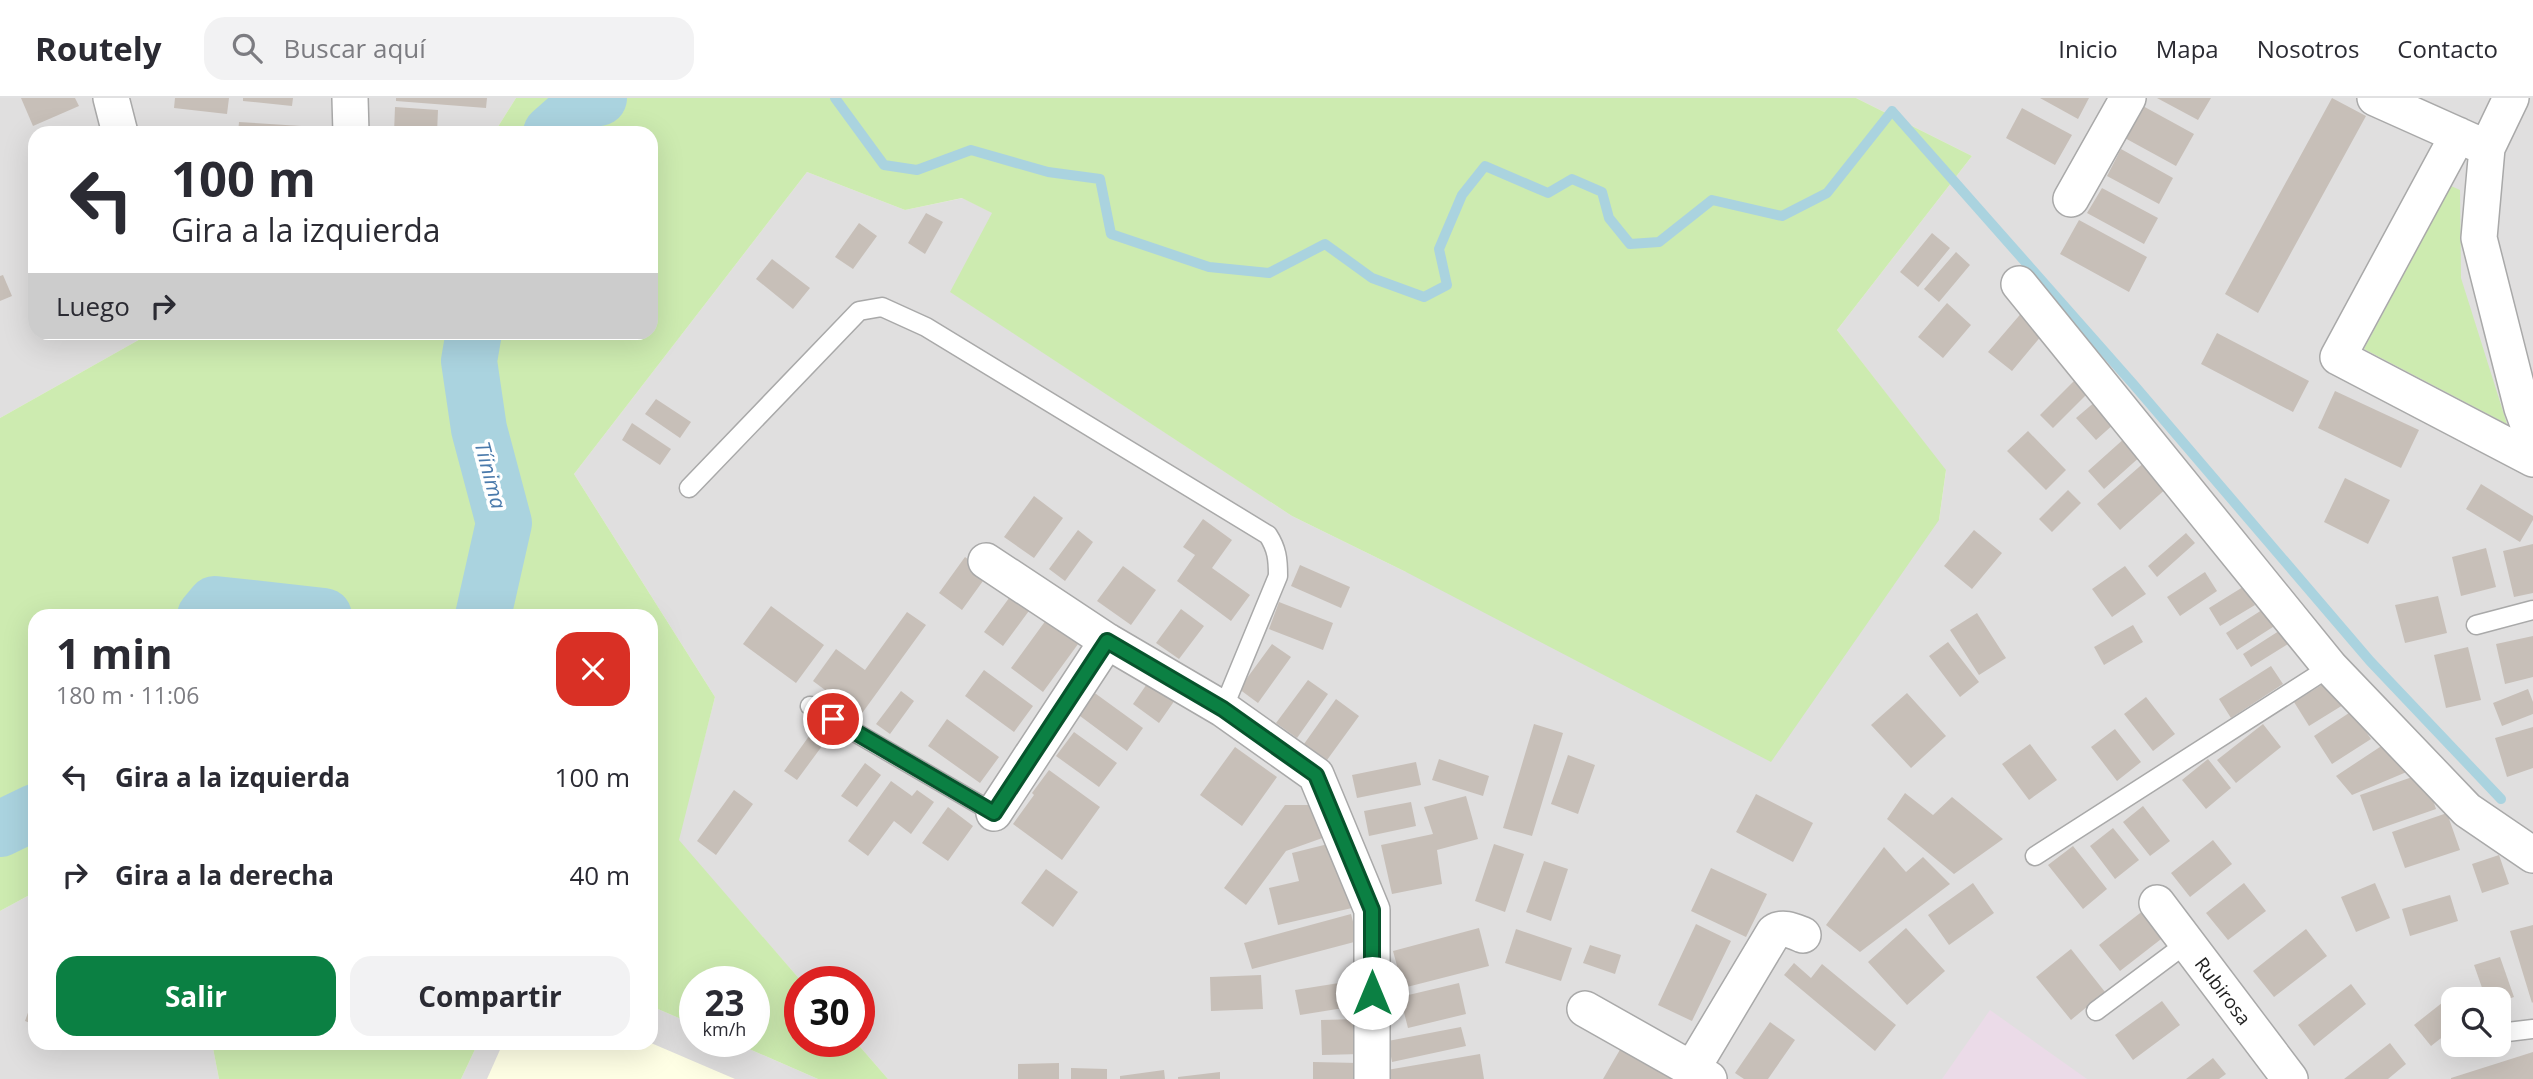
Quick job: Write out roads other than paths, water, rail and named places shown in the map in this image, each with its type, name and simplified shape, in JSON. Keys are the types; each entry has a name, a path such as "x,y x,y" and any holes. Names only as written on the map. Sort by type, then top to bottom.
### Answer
{"street":[{"path":"111,98 118,126"},
{"path":"350,98 351,126"},
{"path":"2071,199 2128,98"},
{"path":"2375,98 2473,142"},
{"path":"2511,98 2473,142 2338,357 2533,459"},
{"path":"2473,142 2479,238 2522,408 2533,438"},
{"path":"2019,284 2330,667 2467,810 2533,855"},
{"path":"986,561 1107,641 1223,709 1316,775 1372,910 1372,1079"},
{"path":"994,813 1107,641"},
{"name":"Rubirosa","path":"2157,903 2290,1079"},
{"path":"1585,1009 1700,1074 1774,932 1786,929 1803,935"}],"lane":[{"path":"689,488 859,311 882,307 926,327 1268,535 1276,546 1278,576 1223,709"},
{"path":"2476,625 2533,610"},
{"path":"2035,856 2330,667"},
{"path":"810,706 994,813"},
{"path":"2096,1011 2187,943"},
{"path":"2511,1032 2533,1029"}],"waterway":[{"name":"Tíinima","path":"559,126 588,100 599,98"},
{"path":"835,98 884,165 917,170 971,150 1048,172 1100,179 1111,234 1209,267 1269,273 1325,244 1372,278 1424,297 1447,285 1439,249 1462,195 1485,166 1548,193 1572,179 1602,192 1609,218 1630,244 1659,242 1712,200 1782,216 1827,193 1892,111 2134,385 2370,661 2501,799"},
{"name":"Tíinima","path":"473,340 469,361 479,429 504,523 485,609"},
{"name":"Tíinima","path":"211,609 215,604 260,609"},
{"name":"Tíinima","path":"0,829 28,815"}]}
